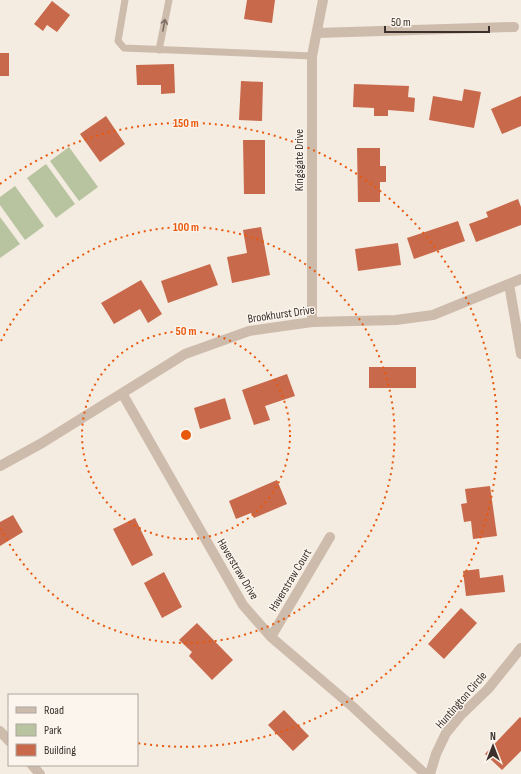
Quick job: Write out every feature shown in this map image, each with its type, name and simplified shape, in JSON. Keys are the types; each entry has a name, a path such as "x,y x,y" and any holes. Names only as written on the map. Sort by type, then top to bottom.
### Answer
{"street":[{"name":"Kingsgate Drive","path":"312,322 312,56 323,0"},
{"path":"317,33 514,27"},
{"name":"Brookhurst Drive","path":"0,466 42,443 185,354 249,331 312,322 396,320 433,315 521,279"},
{"path":"510,284 521,354"},
{"name":"Haverstraw Drive","path":"122,393 243,605 271,637 353,707 425,774"},
{"name":"Haverstraw Court","path":"271,637 330,537"},
{"name":"Huntington Circle","path":"430,774 436,754 446,733 460,716 488,689 521,648"},
{"path":"0,731 8,739"},
{"path":"33,766 40,774"}],"lane":[{"path":"125,0 118,41 124,48 312,56"},
{"path":"159,50 169,0"}],"green space":[{"path":"69,147 98,187 79,201 50,161"},
{"path":"46,164 75,204 56,218 27,178"},
{"path":"15,186 44,226 25,240 0,205 0,197"},
{"path":"0,217 20,244 0,258"}],"building":[{"path":"247,0 275,0 272,23 244,19"},
{"path":"52,1 70,15 57,32 47,25 43,31 34,24"},
{"path":"0,53 9,53 9,76 0,76"},
{"path":"174,64 175,93 161,94 161,85 137,85 136,65"},
{"path":"241,81 263,82 262,121 239,120"},
{"path":"354,84 409,86 408,97 415,98 414,112 388,110 388,116 374,116 374,108 353,107"},
{"path":"464,89 481,92 474,128 429,120 433,96 462,101"},
{"path":"521,96 521,126 502,134 491,109"},
{"path":"106,116 125,144 100,162 80,134"},
{"path":"243,140 265,140 265,194 244,194"},
{"path":"357,148 380,148 380,166 386,166 386,182 380,182 380,202 358,202"},
{"path":"518,199 521,207 521,225 476,242 469,224 488,217 486,212"},
{"path":"458,221 465,241 414,259 407,238"},
{"path":"261,227 270,275 232,283 227,257 247,253 243,230"},
{"path":"398,243 401,265 358,271 355,249"},
{"path":"210,264 218,285 168,303 161,281"},
{"path":"141,280 162,314 148,323 140,309 114,324 101,303"},
{"path":"369,367 416,367 416,388 369,388"},
{"path":"287,374 295,396 265,406 270,420 254,425 242,390"},
{"path":"225,398 231,419 200,429 194,408"},
{"path":"277,480 287,504 254,518 251,513 236,519 229,501"},
{"path":"490,486 497,536 473,539 471,521 464,522 461,504 467,503 465,489"},
{"path":"13,515 23,532 0,546 0,522"},
{"path":"135,518 153,555 132,566 113,529"},
{"path":"479,569 480,578 503,575 505,592 466,596 463,571"},
{"path":"164,572 182,607 162,618 144,583"},
{"path":"461,608 477,623 444,659 428,644"},
{"path":"197,623 233,660 212,680 189,656 192,652 179,640"},
{"path":"284,710 309,736 293,751 268,725"},
{"path":"520,717 521,751 502,770 485,754"}]}
